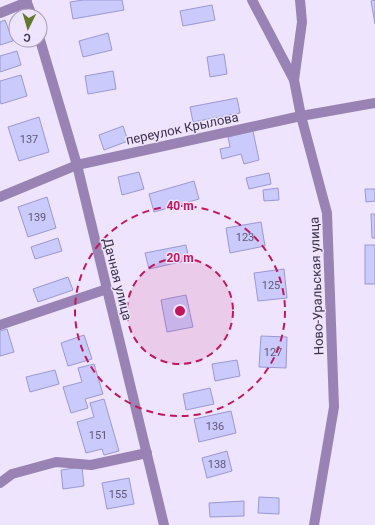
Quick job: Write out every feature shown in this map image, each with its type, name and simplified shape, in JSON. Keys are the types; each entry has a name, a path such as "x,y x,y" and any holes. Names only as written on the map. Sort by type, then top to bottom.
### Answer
{"street":[{"path":"252,0 294,80"},
{"name":"Ново-Уральская улица","path":"300,0 302,22 294,80 300,116 327,213 334,407 314,525"},
{"path":"0,13 27,1"},
{"name":"Дачная улица","path":"42,48 77,165 164,525"},
{"name":"переулок Крылова","path":"0,197 77,165 300,116 375,103"},
{"path":"0,325 107,290"},
{"path":"0,483 12,474 56,462 91,465 147,453"}],"building":[{"path":"83,0 122,0 124,10 73,19 70,2"},
{"path":"375,0 375,24 371,1"},
{"path":"212,5 215,20 183,26 180,11"},
{"path":"5,20 8,28 8,43 0,45 0,22"},
{"path":"108,33 112,50 83,57 79,41"},
{"path":"17,51 21,65 0,72 0,56"},
{"path":"224,54 227,74 210,77 207,57"},
{"path":"113,71 116,89 88,94 85,76"},
{"path":"21,75 27,96 1,104 0,81"},
{"path":"237,98 240,113 193,122 190,107"},
{"path":"39,117 49,152 19,161 8,127"},
{"path":"123,126 128,141 104,150 99,135"},
{"path":"253,131 259,160 244,164 241,154 222,159 220,149 230,147 228,137"},
{"path":"139,172 144,189 122,195 118,177"},
{"path":"269,173 271,184 249,189 246,178"},
{"path":"194,181 199,199 154,212 149,194"},
{"path":"278,188 279,200 264,201 263,190"},
{"path":"365,189 375,189 375,201 366,202"},
{"path":"47,197 56,228 28,237 18,207"},
{"path":"371,214 375,214 375,238 372,238"},
{"path":"261,222 265,246 230,253 226,228"},
{"path":"58,238 62,251 35,259 31,247"},
{"path":"186,245 189,260 149,269 145,253"},
{"path":"365,245 375,245 375,284 365,284"},
{"path":"284,269 287,298 258,301 254,273"},
{"path":"68,277 73,290 38,302 33,289"},
{"path":"186,295 193,327 167,332 161,300"},
{"path":"7,329 14,352 0,356 0,331"},
{"path":"84,335 92,359 68,366 61,343"},
{"path":"261,336 287,337 286,368 259,367"},
{"path":"237,360 240,376 215,381 212,364"},
{"path":"94,364 103,394 85,399 88,408 71,413 63,387 82,382 78,368"},
{"path":"55,370 59,384 30,392 26,377"},
{"path":"210,388 214,404 186,410 183,394"},
{"path":"104,399 119,451 104,455 102,449 86,453 77,422 94,417 90,403"},
{"path":"231,411 236,433 199,442 194,419"},
{"path":"227,451 232,471 207,478 202,458"},
{"path":"82,467 84,486 63,489 61,470"},
{"path":"129,478 134,504 107,509 102,483"},
{"path":"259,497 279,498 279,514 258,513"},
{"path":"244,501 244,516 210,517 209,503"}]}
